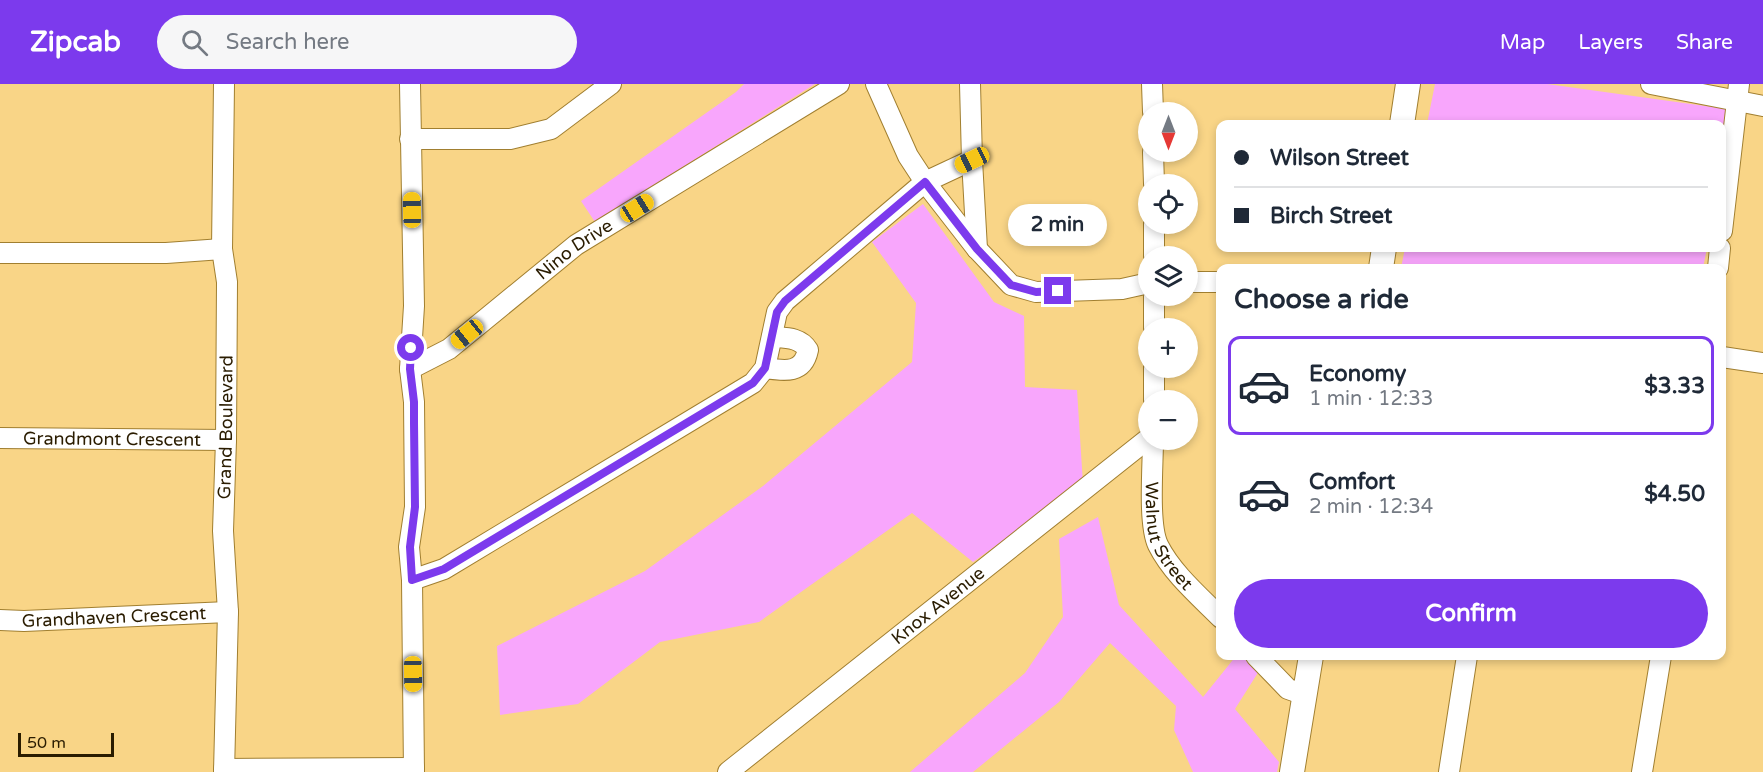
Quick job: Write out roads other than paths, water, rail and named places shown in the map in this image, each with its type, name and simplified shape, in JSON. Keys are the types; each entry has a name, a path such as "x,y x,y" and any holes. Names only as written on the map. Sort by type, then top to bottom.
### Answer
{"main road":[{"path":"1403,120 1408,84"},
{"path":"1292,772 1310,660"}],"street":[{"name":"Grand Boulevard","path":"224,84 222,249 227,282 223,531 228,612 224,770"},
{"path":"224,770 414,770 410,547 415,507 414,414 410,369 414,306 410,84"},
{"path":"410,139 510,139 551,129 611,84"},
{"name":"Nino Drive","path":"410,369 449,349 576,245 838,84"},
{"path":"876,84 908,156 925,182 977,249 1011,285 1036,292 1122,289 1138,286"},
{"path":"970,84 977,249"},
{"path":"1152,84 1153,102"},
{"path":"1651,84 1738,92 1763,106"},
{"path":"1726,196 1738,92"},
{"path":"412,580 444,569 753,383 765,368 777,312 785,301 925,182 972,160"},
{"path":"0,253 166,253 222,249"},
{"path":"1198,282 1216,282"},
{"path":"765,368 796,369 806,359 808,350 799,340 772,337"},
{"path":"1726,358 1763,363"},
{"name":"Grandmont Crescent","path":"0,438 226,440"},
{"name":"Knox Avenue","path":"728,772 1138,449"},
{"name":"Walnut Street","path":"1151,450 1152,516 1157,543 1172,567 1216,613"},
{"name":"Grandhaven Crescent","path":"0,620 24,621 228,612"},
{"path":"1260,660 1288,689 1305,695"},
{"path":"1449,772 1466,660"},
{"path":"1642,772 1660,660"}]}
